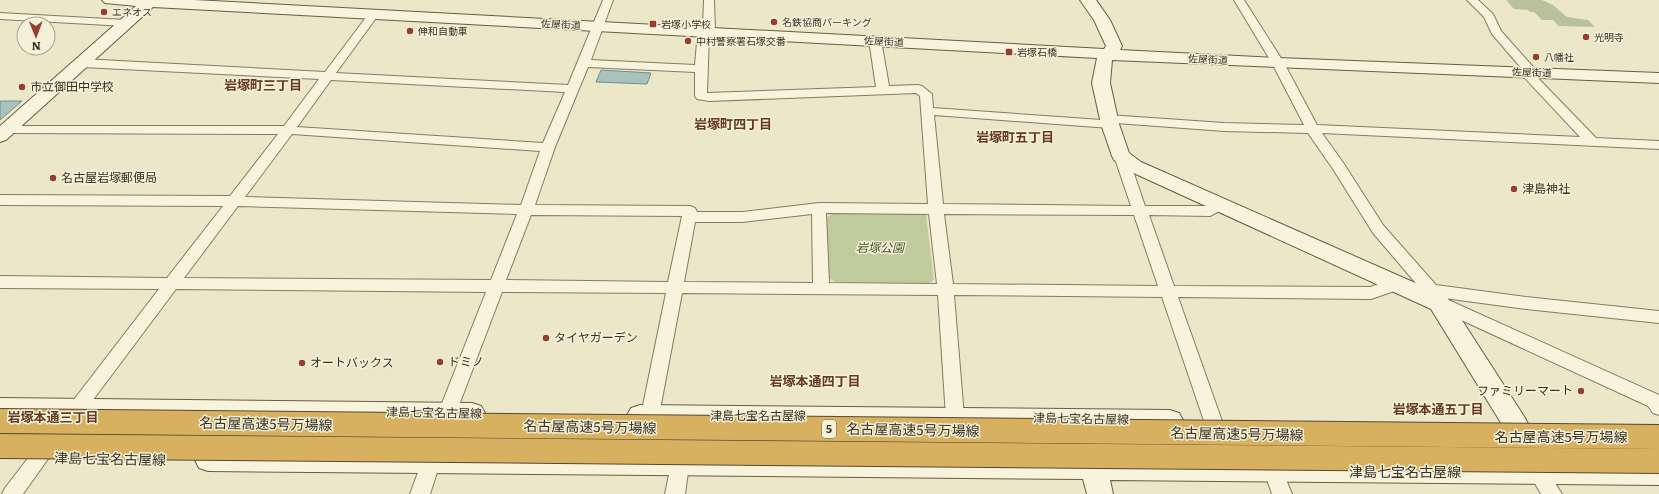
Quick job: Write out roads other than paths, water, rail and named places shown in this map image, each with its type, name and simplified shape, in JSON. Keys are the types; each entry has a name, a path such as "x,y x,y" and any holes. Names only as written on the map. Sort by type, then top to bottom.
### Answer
{"highway":[{"name":"名古屋高速5号万場線","path":"0,421 1659,437"},
{"name":"名古屋高速5号万場線","path":"0,446 1659,462"}],"street":[{"name":"佐屋街道","path":"110,0 196,2 374,14 1278,63 1659,78"},
{"path":"420,494 432,463 446,413 497,286 548,148 599,26 608,0"},
{"path":"709,0 701,69 701,96 709,97 918,89 926,94 936,209 946,290 955,417"},
{"path":"1088,0 1102,20 1114,46 1104,60 1101,83 1109,121 1167,292 1213,421"},
{"path":"1239,0 1278,63 1315,133 1339,167 1378,229 1435,296 1516,425 1538,473 1552,494"},
{"path":"1472,0 1489,16 1496,32 1528,72 1592,142"},
{"path":"4,133 149,2"},
{"path":"12,494 374,14"},
{"path":"0,16 126,23"},
{"path":"875,40 883,90"},
{"path":"82,63 573,89"},
{"path":"584,63 701,69"},
{"path":"928,110 1224,127 1314,129 1659,145"},
{"path":"4,133 288,130 548,148"},
{"path":"1120,156 1134,166 1397,284 1435,296 1654,401 1659,408"},
{"path":"0,200 233,200 526,210 690,211 650,415"},
{"path":"689,217 742,217 819,208 1210,211 1220,205"},
{"path":"819,208 821,289"},
{"path":"0,282 1370,293 1397,284"},
{"path":"1435,296 1526,303 1659,317"},
{"name":"津島七宝名古屋線","path":"0,408 955,417 1516,425 1659,425"},
{"path":"1082,419 1100,494"},
{"name":"津島七宝名古屋線","path":"0,457 432,463 1094,469 1277,482 1538,473 1659,473"},
{"path":"675,494 680,465"}],"water":[{"path":"601,70 651,73 647,84 596,82"},
{"path":"0,101 22,101 0,120"}],"place":[{"name":"エネオス","path":"104,12"},
{"name":"名鉄協商パーキング","path":"774,22"},
{"name":"岩塚小学校","path":"653,24"},
{"name":"伸和自動車","path":"410,31"},
{"name":"光明寺","path":"1586,37"},
{"name":"中村警察署石塚交番","path":"688,41"},
{"name":"岩塚石橋","path":"1009,52"},
{"name":"八幡社","path":"1536,57"},
{"name":"市立御田中学校","path":"22,87"},
{"name":"名古屋岩塚郵便局","path":"53,178"},
{"name":"津島神社","path":"1514,189"},
{"name":"タイヤガーデン","path":"546,338"},
{"name":"ドミノ","path":"440,362"},
{"name":"オートバックス","path":"302,363"},
{"name":"ファミリーマート","path":"1581,391"}],"district":[{"name":"岩塚町三丁目","path":"263,85"},
{"name":"岩塚町四丁目","path":"733,124"},
{"name":"岩塚町五丁目","path":"1015,137"},
{"name":"岩塚本通四丁目","path":"815,381"},
{"name":"岩塚本通五丁目","path":"1438,409"},
{"name":"岩塚本通三丁目","path":"53,417"}],"park label":[{"name":"岩塚公園","path":"880,248"}]}
